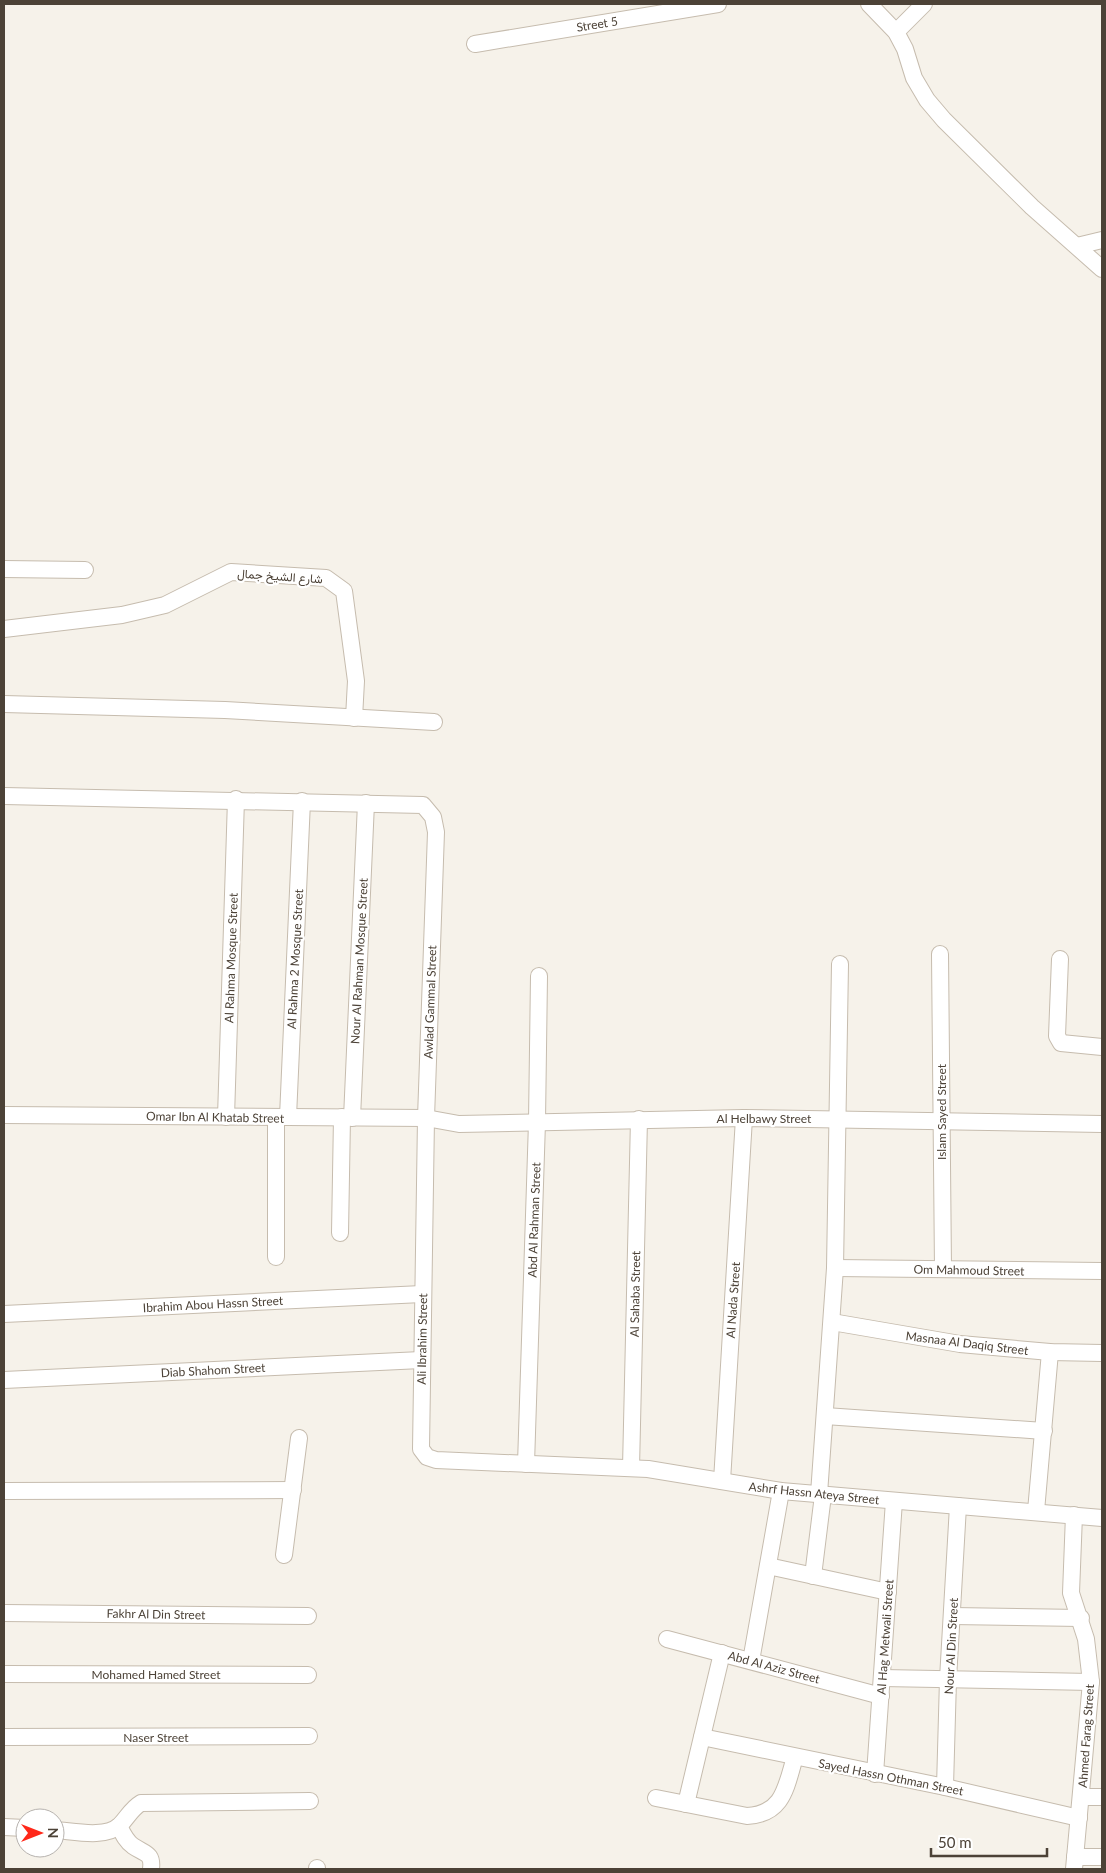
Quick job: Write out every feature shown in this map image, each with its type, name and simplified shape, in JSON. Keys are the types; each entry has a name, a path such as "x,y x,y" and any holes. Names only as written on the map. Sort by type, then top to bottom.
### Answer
{"street":[{"name":"Street 5","path":"475,44 718,4"},
{"path":"869,4 896,32 905,49 914,78 927,100 944,120 1032,207 1102,269"},
{"path":"896,32 924,4"},
{"path":"1077,246 1102,240"},
{"path":"4,569 85,570"},
{"name":"شارع الشيخ جمال","path":"4,629 122,615 165,605 231,572 326,578 344,591 356,681 354,718"},
{"path":"4,704 224,710 434,722"},
{"name":"Awlad Gammal Street","path":"4,796 236,799 423,805 433,817 436,832 426,1118"},
{"name":"Al Rahma Mosque Street","path":"226,1117 236,799"},
{"name":"Al Rahma 2 Mosque Street","path":"276,1257 282,1117 302,801"},
{"name":"Nour Al Rahman Mosque Street","path":"340,1233 366,803"},
{"name":"Islam Sayed Street","path":"940,954 942,1269"},
{"path":"1060,959 1056,1036 1061,1043 1102,1047"},
{"path":"813,1576 821,1495 835,1268 839,1118 840,964"},
{"name":"Abd Al Rahman Street","path":"526,1464 537,1122 539,976"},
{"name":"Omar Ibn Al Khatab Street","path":"4,1115 426,1118"},
{"name":"Al Helbawy Street","path":"426,1118 459,1124 744,1118 839,1118 1102,1124"},
{"name":"Ali Ibrahim Street","path":"426,1118 421,1449 427,1457 436,1460 526,1464"},
{"name":"Al Nada Street","path":"722,1481 744,1118"},
{"name":"Al Sahaba Street","path":"631,1468 639,1119"},
{"name":"Om Mahmoud Street","path":"835,1268 1102,1271"},
{"name":"Ibrahim Abou Hassn Street","path":"4,1314 422,1294"},
{"name":"Masnaa Al Daqiq Street","path":"832,1322 960,1344 1050,1352 1102,1353"},
{"path":"1036,1511 1050,1352"},
{"name":"Diab Shahom Street","path":"4,1380 421,1360"},
{"path":"825,1416 1044,1431"},
{"path":"284,1555 299,1438"},
{"name":"Ashrf Hassn Ateya Street","path":"526,1464 631,1468 781,1491 1102,1518"},
{"path":"4,1491 292,1490"},
{"path":"750,1661 781,1491"},
{"name":"Al Hag Metwali Street","path":"874,1774 894,1501"},
{"name":"Nour Al Din Street","path":"945,1787 948,1679 958,1506"},
{"name":"Ahmed Farag Street","path":"1074,1515 1071,1593 1081,1618 1086,1639 1095,1731 1081,1797 1075,1863"},
{"path":"768,1566 888,1592"},
{"name":"Fakhr Al Din Street","path":"4,1613 308,1616"},
{"path":"952,1616 1081,1618"},
{"name":"Abd Al Aziz Street","path":"667,1639 881,1696"},
{"path":"686,1804 722,1653"},
{"name":"Mohamed Hamed Street","path":"4,1674 308,1675"},
{"path":"882,1678 1091,1682"},
{"name":"Naser Street","path":"4,1737 309,1736"},
{"name":"Sayed Hassn Othman Street","path":"702,1737 874,1774 945,1787 1079,1818"},
{"path":"656,1798 747,1816 767,1812 782,1797 795,1757"},
{"path":"1081,1797 1102,1797"},
{"path":"65,1830 107,1832 119,1826 132,1808 141,1803 310,1800"},
{"path":"119,1826 124,1838 133,1846 150,1855 152,1860 151,1869"},
{"path":"1075,1863 1102,1857"}]}
